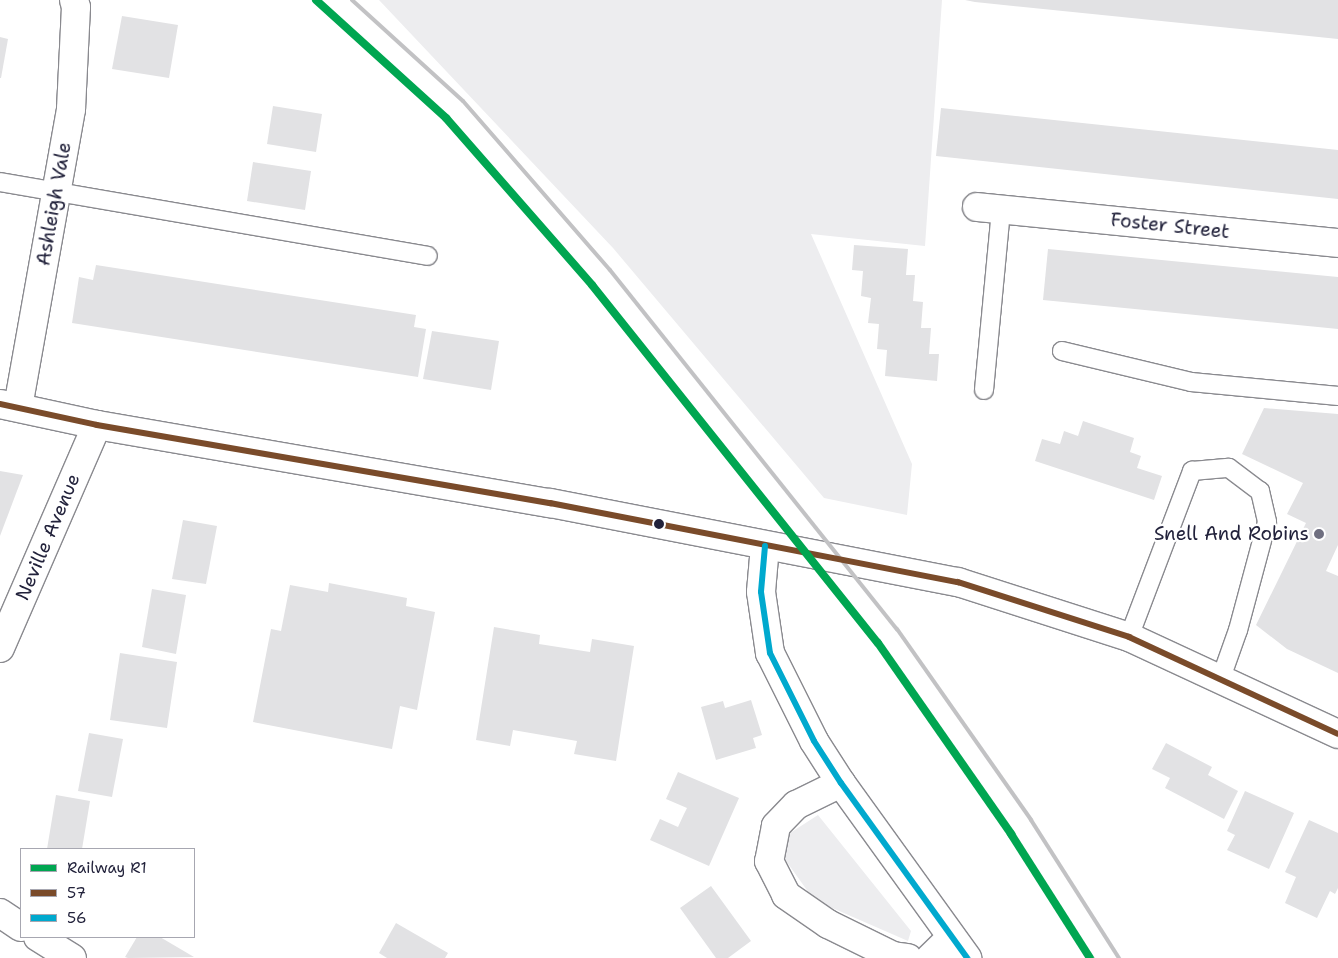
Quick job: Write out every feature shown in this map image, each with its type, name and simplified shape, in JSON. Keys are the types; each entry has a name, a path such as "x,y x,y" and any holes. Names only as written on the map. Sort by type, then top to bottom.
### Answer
{"main road":[{"name":"Ashleigh Vale","path":"9,405 56,192 71,109 76,7 74,0"},
{"name":"Foster Street","path":"989,208 1338,243"},
{"path":"9,405 96,424 550,503 764,546 958,582 1129,637 1221,678 1338,734"},
{"name":"Neville Avenue","path":"0,648 96,424"},
{"path":"764,546 760,592 770,653 814,741 841,783 960,948 930,958"},
{"path":"841,783 796,805 776,826 769,861 786,895 821,920 893,956 908,958"},
{"path":"0,914 20,926"},
{"path":"40,938 72,958"}],"lane":[{"path":"0,182 428,256"},
{"name":"Foster Street","path":"984,390 989,208"},
{"path":"1062,351 1192,382 1338,396"},
{"path":"1129,637 1192,471 1229,468 1260,491 1267,522 1221,678"}],"shaded area":[{"path":"379,0 942,0 925,246 811,234 912,464 907,515 824,498 613,248"},
{"path":"818,815 911,931 908,941 814,900 783,857 787,835"}],"building":[{"path":"965,0 1338,0 1338,39 975,2"},
{"path":"122,16 178,25 169,78 112,69"},
{"path":"0,37 8,39 1,78 0,78"},
{"path":"273,106 322,114 316,152 267,144"},
{"path":"941,108 1338,150 1338,199 936,156"},
{"path":"253,162 311,171 305,210 247,201"},
{"path":"854,245 908,249 906,275 915,275 913,301 923,302 921,328 931,328 929,354 939,354 937,381 885,376 887,350 877,349 879,324 868,323 871,298 861,296 863,271 852,270"},
{"path":"1048,249 1338,277 1338,329 1043,300"},
{"path":"96,265 416,315 414,327 426,329 418,377 72,323 79,277 93,280"},
{"path":"432,331 499,341 491,390 423,379"},
{"name":"Snell And Robins","path":"1264,408 1338,414 1338,545 1326,571 1338,576 1338,673 1287,649 1256,625 1306,523 1287,514 1303,483 1242,454"},
{"path":"1083,421 1134,438 1130,452 1141,456 1137,468 1162,476 1154,500 1035,461 1042,439 1060,444 1064,431 1078,436"},
{"path":"0,471 23,475 0,536"},
{"path":"183,520 217,526 206,584 172,579"},
{"path":"329,583 407,598 406,606 435,612 417,710 400,706 392,749 253,722 271,629 281,631 290,585 328,592"},
{"path":"152,589 186,595 176,654 142,647"},
{"path":"494,627 540,635 539,644 590,652 592,639 634,646 616,761 574,754 577,741 513,730 510,746 476,740"},
{"path":"120,653 177,662 167,728 110,720"},
{"path":"751,700 762,735 753,738 756,748 716,760 701,707 723,701 725,708"},
{"path":"89,733 123,739 112,797 78,791"},
{"path":"1166,743 1212,767 1208,775 1238,791 1224,819 1165,788 1170,778 1152,769"},
{"path":"678,772 739,798 709,866 650,840 660,819 678,827 687,808 666,799"},
{"path":"1245,791 1294,813 1269,869 1227,850 1235,835 1227,831"},
{"path":"56,795 90,801 82,848 47,848"},
{"path":"1309,820 1338,833 1338,888 1335,894 1330,891 1317,918 1285,903 1296,877 1285,872"},
{"path":"711,886 751,941 728,958 716,958 680,908"},
{"path":"396,923 448,953 445,958 387,958 379,953"},
{"path":"136,938 162,938 194,957 128,958 125,957"}],"railway":[{"path":"352,0 463,101 610,270 897,629 1031,820 1119,958"}],"rail line":[{"name":"R1","path":"316,0 446,118 592,285 878,643 1011,834 1090,958"}],"transit line":[{"name":"57","path":"0,404 97,425 550,503 958,582 1129,637 1338,734"},
{"name":"56","path":"765,546 761,592 770,653 814,741 841,783 967,958"}],"place":[{"name":"Snell And Robins","path":"1319,534"}]}
